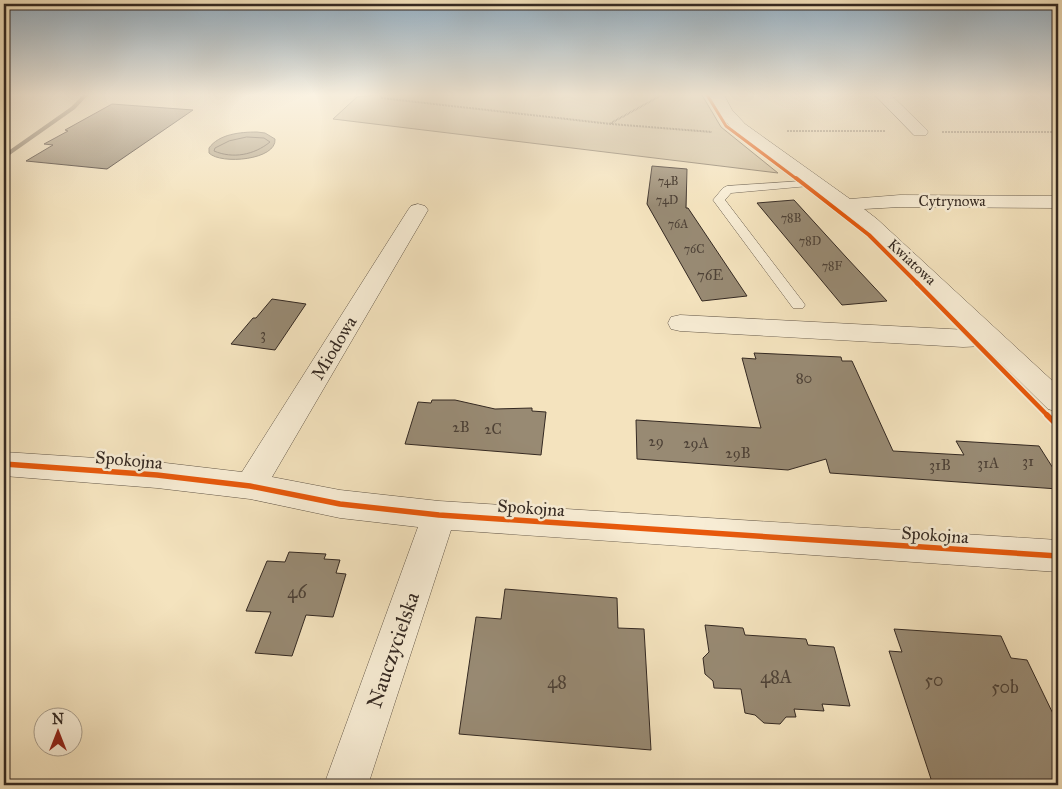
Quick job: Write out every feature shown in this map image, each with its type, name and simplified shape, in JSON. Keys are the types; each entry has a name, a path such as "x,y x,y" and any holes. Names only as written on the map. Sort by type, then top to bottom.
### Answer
{"street":[{"name":"Kwiatowa","path":"746,132 847,205 894,244 1058,402"},
{"name":"Cytrynowa","path":"847,205 900,201 1058,202"},
{"name":"Miodowa","path":"250,486 418,210"},
{"path":"680,323 963,339 991,337"},
{"name":"Spokojna","path":"4,464 157,475 250,486 340,504 439,515 1058,556"},
{"name":"Nauczycielska","path":"346,785 439,515"}],"lane":[{"path":"798,305 719,200 726,190 816,183"}],"shaded area":[{"path":"439,132 727,132 778,173"}],"water":[{"path":"237,133 265,133 275,139 273,146 267,152 258,156 225,159 215,157 209,153 209,148 213,143 224,137"}],"building":[{"path":"66,132 161,132 107,169 26,161 53,145 44,144"},
{"path":"652,166 687,169 686,208 688,208 747,296 702,301 647,204"},
{"path":"794,200 887,301 842,305 757,203"},
{"path":"272,299 306,304 275,350 231,344 253,318 256,318"},
{"path":"754,353 841,357 842,361 852,361 893,451 964,455 956,441 1039,446 1058,476 1058,489 830,473 826,459 788,470 637,459 636,420 761,428 742,358 756,359"},
{"path":"432,400 455,400 495,409 532,408 532,411 546,412 541,455 405,444 418,402 431,403"},
{"path":"289,552 326,554 324,559 340,560 336,573 346,574 333,617 306,615 292,656 255,653 271,612 246,611 267,561 285,562"},
{"path":"505,589 617,598 618,628 644,629 651,750 459,734 476,617 501,619"},
{"path":"705,625 743,628 745,635 806,639 808,645 834,647 850,706 822,704 824,711 794,709 796,717 786,717 780,724 764,723 755,715 745,713 741,689 714,688 713,681 705,674 703,658 709,652"},
{"path":"894,629 1001,636 1011,658 1027,660 1058,724 1058,785 969,785 932,782 889,651 902,652"}],"waterway":[{"path":"4,157 39,132"}],"cycle path":[{"path":"734,132 869,235 1058,426"},
{"path":"4,464 157,475 250,486 340,504 439,515 1058,556"}]}
